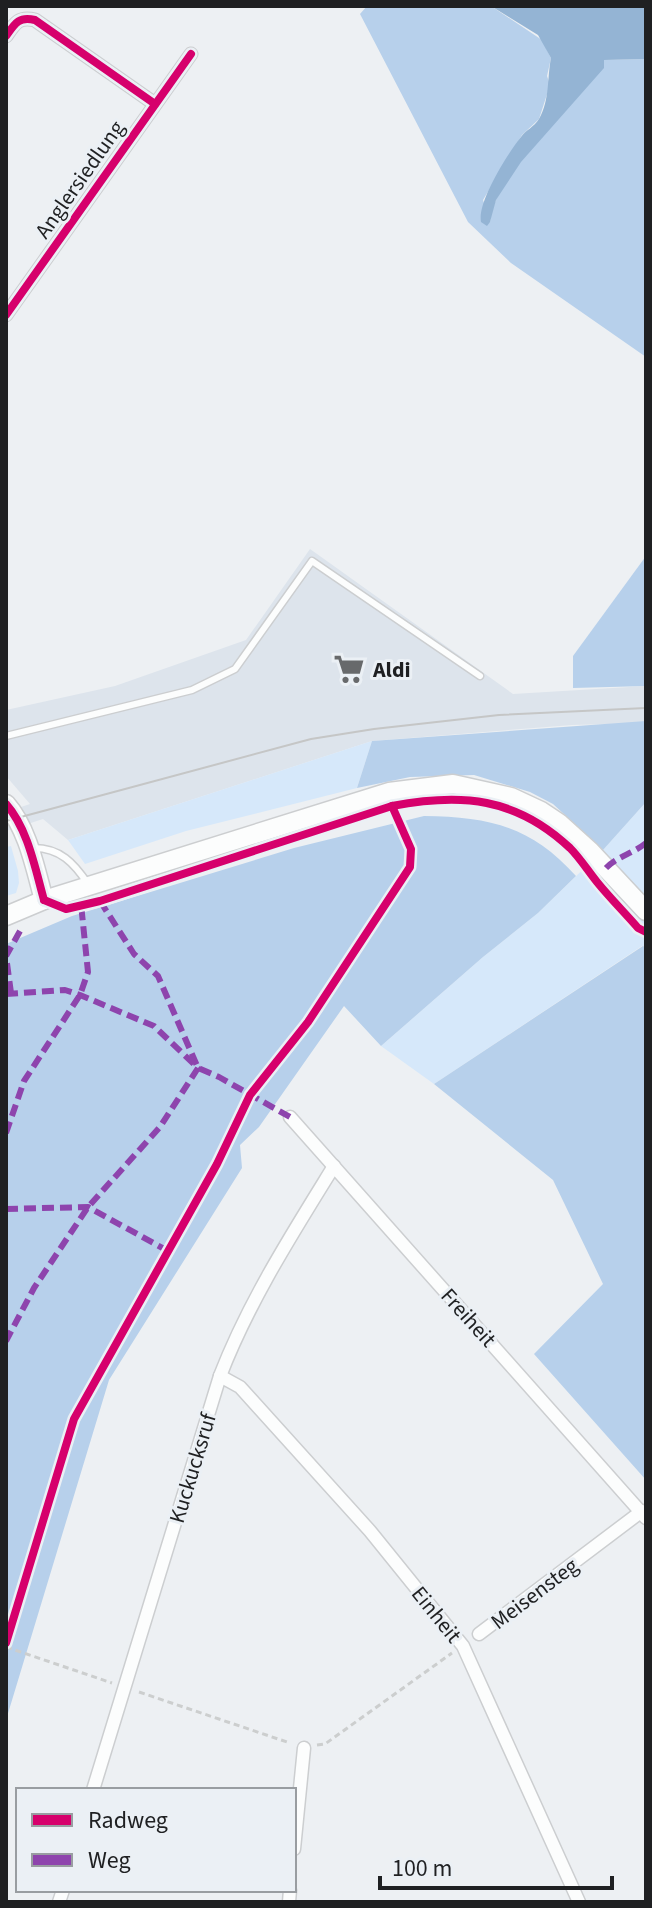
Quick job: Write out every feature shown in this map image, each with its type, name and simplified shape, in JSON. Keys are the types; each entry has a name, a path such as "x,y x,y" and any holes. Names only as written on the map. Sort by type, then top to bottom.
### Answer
{"main road":[{"path":"6,916 44,900 389,792 436,785 469,786 511,797 541,811 575,837 646,911"},
{"path":"6,804 15,813 29,848 44,900"}],"street":[{"path":"6,36 17,20 35,20 155,104"},
{"name":"Anglersiedlung","path":"6,315 191,54"},
{"name":"Freiheit","path":"290,1117 644,1515"},
{"name":"Kuckucksruf","path":"94,1788 220,1376 238,1330 282,1249 334,1166"},
{"name":"Einheit","path":"220,1376 240,1387 370,1531 463,1646 579,1902"},
{"name":"Meisensteg","path":"479,1634 644,1515"},
{"path":"296,1829 304,1748"}],"lane":[{"path":"6,736 192,690 235,669 312,561 480,676"},
{"path":"29,848 49,848 61,854 76,866 90,887"}],"path":[{"path":"304,1748 325,1744 463,1646"},
{"path":"6,1647 284,1741"}],"shaded area":[{"path":"367,6 491,6 542,40 551,58 547,76 550,85 539,119 522,135 483,200 490,222 495,202 506,181 592,79 604,60 646,59 646,357 511,263 468,222 360,14"},
{"path":"491,6 646,6 646,59 604,60 604,68 521,162 496,200 487,226 481,222 481,213 495,178 509,154 543,112 551,58 538,35"},
{"path":"310,549 513,694 646,686 646,723 572,725 372,741 68,840 43,819 6,831 6,812 30,804 6,776 6,710 115,686 246,640"},
{"path":"646,556 646,686 573,688 573,656"},
{"path":"646,721 646,802 603,850 553,804 530,792 474,775 410,777 357,788 372,741"},
{"path":"372,741 357,788 186,831 85,864 68,840"},
{"path":"646,802 646,948 642,946 434,1084 381,1046 538,913 603,850"},
{"path":"424,816 489,822 526,835 576,876 538,913 381,1046 344,1006 259,1127 240,1145 242,1168 109,1380 6,1720 6,944 72,916 294,848"},
{"path":"11,846 19,883 16,893 6,896 6,847"},
{"path":"643,946 646,948 646,1480 534,1354 603,1284 553,1180 434,1084"}],"tram line":[{"path":"6,821 311,739 499,715 646,708"}],"marked path":[{"path":"606,868 646,843"},
{"path":"100,901 134,954 158,976 198,1068 290,1117"},
{"path":"6,1133 24,1081 80,995 88,972 81,904"},
{"path":"11,993 6,956 20,931"},
{"path":"6,994 65,990 80,995 154,1026 198,1068 160,1127 88,1207 34,1288 6,1341"},
{"path":"6,1209 88,1207 168,1251"}],"cycle path":[{"path":"6,36 18,22 35,20 155,104"},
{"path":"6,315 191,54"},
{"path":"44,900 66,909 100,901 392,806 464,800 508,809 550,831 574,852 638,928 646,932"},
{"path":"6,804 25,837 44,900"},
{"path":"6,1643 74,1419 217,1164 250,1095 308,1022 410,867 411,849 392,806"}],"place":[{"name":"Aldi","path":"349,669"}]}
